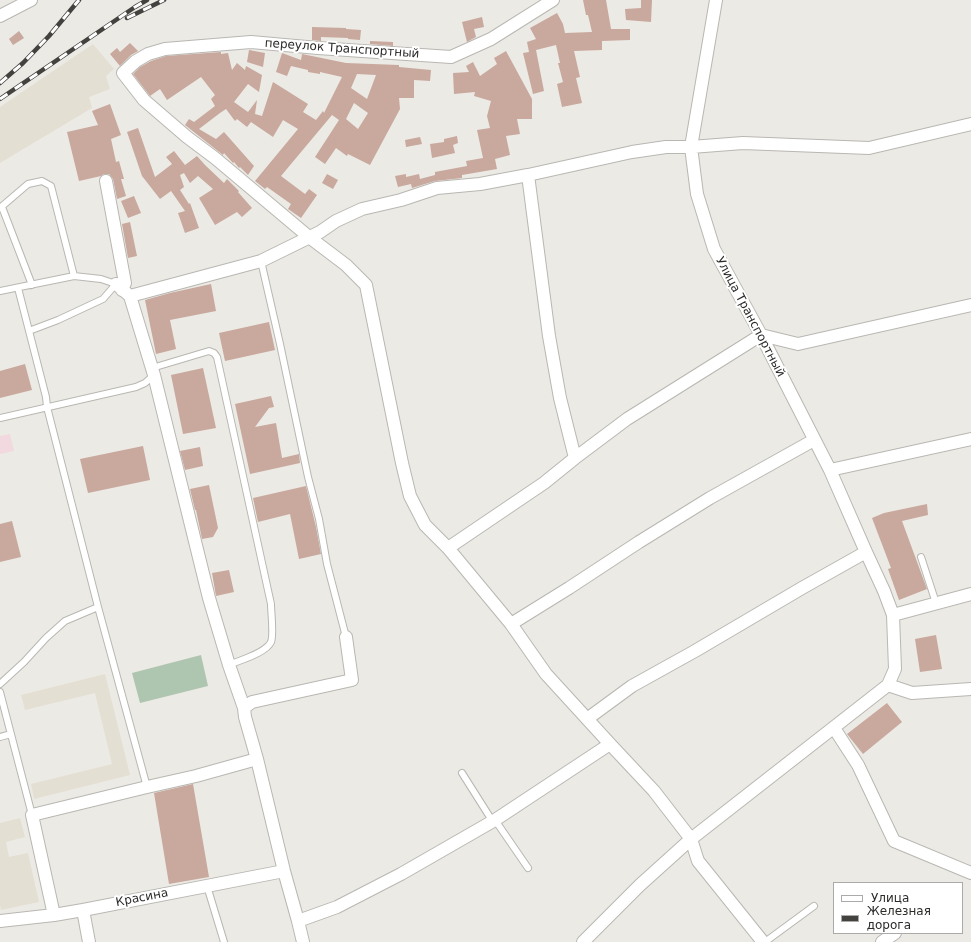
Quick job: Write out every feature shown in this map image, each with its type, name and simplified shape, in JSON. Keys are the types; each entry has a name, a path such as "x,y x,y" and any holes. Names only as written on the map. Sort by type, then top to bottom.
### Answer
{"street":[{"path":"0,16 31,0"},
{"name":"переулок Транспортный","path":"309,238 144,100 123,73 136,61 148,54 165,49 251,42 451,57 491,39 553,0"},
{"name":"Улица Транспортный","path":"716,0 691,147 697,194 714,249 761,335 830,470 884,591 893,615 895,669 888,685"},
{"path":"123,290 261,261 309,238 336,221 362,209 401,200 438,188 480,184 528,176 632,152 666,147 691,147 743,143 869,148 971,124"},
{"path":"528,176 549,336 560,398 575,458"},
{"path":"106,181 125,282 123,290 153,372 209,598 229,665 244,708 245,717 303,942"},
{"path":"309,238 346,265 366,285 410,496 425,526 448,548 511,624 546,674 654,791 691,839 698,861 764,942"},
{"path":"448,548 544,483 627,419 761,335 798,344 971,305"},
{"path":"830,470 971,439"},
{"path":"511,624 704,502 814,440"},
{"path":"587,719 632,686 866,552"},
{"path":"893,615 971,594"},
{"path":"244,708 252,702 352,680 346,636"},
{"path":"583,942 640,885 691,839 888,685 912,693 971,689"},
{"path":"834,728 858,765 894,841 971,873"},
{"path":"298,921 344,904 401,874 494,821 610,744"},
{"path":"54,914 32,815 196,776 257,759"},
{"name":"Красина","path":"0,921 83,910 284,871"},
{"path":"83,910 89,942"},
{"path":"882,942 894,934"}],"lane":[{"path":"32,285 1,207 28,184 42,181 51,186 74,276"},
{"path":"261,261 308,477 319,519 327,564 346,636"},
{"path":"0,291 74,276 102,279 123,290"},
{"path":"18,288 98,607 147,787"},
{"path":"29,331 58,320 123,290"},
{"path":"0,418 136,387 145,383 153,372 209,351 214,353 217,357 271,604 271,642 264,650 229,665"},
{"path":"921,557 936,603"},
{"path":"0,684 65,621 98,607"},
{"path":"0,692 32,815"},
{"path":"0,737 11,734"},
{"path":"462,772 494,821 528,868"},
{"path":"208,886 224,942"},
{"path":"764,942 814,906"}],"shaded area":[{"path":"93,44 114,69 106,76 110,89 89,97 92,108 0,163 0,107"},
{"path":"10,434 14,451 0,454 0,436"},
{"path":"105,674 130,775 34,799 31,784 112,764 95,693 25,710 21,695"},
{"path":"20,818 25,837 6,842 9,857 28,853 39,902 1,910 0,823"}],"green space":[{"path":"201,655 208,686 140,703 132,673"}],"building":[{"path":"583,0 606,0 611,29 630,29 630,40 602,41 602,50 574,51 580,77 576,78 582,103 562,107 557,84 563,82 558,63 560,63 556,45 536,50 544,91 533,94 523,53 529,52 527,42 536,39 530,28 557,13 563,24 565,33 592,32"},
{"path":"641,0 652,0 651,22 626,20 625,9 641,8"},
{"path":"482,17 484,27 474,29 476,37 467,42 462,22"},
{"path":"312,27 361,30 360,40 321,37 321,41 312,40"},
{"path":"19,31 24,38 13,45 9,39"},
{"path":"370,41 393,42 393,46 370,44"},
{"path":"130,43 138,51 131,55 120,66 110,54 117,48 120,52"},
{"path":"249,50 265,53 263,67 247,62"},
{"path":"506,51 532,99 532,119 517,119 520,134 506,136 510,155 495,159 497,169 462,175 462,178 435,181 412,188 411,184 398,187 395,176 406,174 406,177 419,174 420,179 435,175 435,172 467,166 466,161 483,158 477,130 490,128 487,116 491,101 474,96 475,92 454,94 453,73 469,72 466,66 473,62 480,76 497,64 494,58"},
{"path":"221,52 221,54 228,53 232,70 237,63 245,70 246,66 262,75 259,92 248,84 234,102 248,112 257,100 255,114 262,116 273,82 308,104 303,112 316,120 323,111 324,113 342,77 320,72 320,74 308,72 308,70 291,66 287,76 276,72 282,53 301,60 302,54 346,63 399,65 399,67 431,70 430,81 414,80 414,98 399,98 400,109 370,165 348,154 347,156 336,148 325,164 315,157 339,120 332,115 281,176 305,194 309,189 317,195 301,218 288,209 291,204 267,187 265,189 255,181 298,129 283,120 273,137 251,122 247,127 237,119 235,121 226,109 199,129 216,139 224,132 254,166 248,175 234,162 233,163 224,153 223,155 185,125 189,119 194,122 215,106 211,99 215,95 201,77 167,100 160,89 150,96 133,74 140,67 151,61 166,56","holes":["357,74 376,75 367,99 351,88","354,103 368,113 358,129 346,119"]},
{"path":"110,104 121,135 111,139 116,162 119,161 124,179 121,179 126,196 117,199 113,179 109,174 79,181 67,132 98,125 92,111"},
{"path":"138,128 155,177 172,164 166,157 174,151 185,165 197,156 224,183 227,179 239,191 238,192 252,208 242,217 237,212 215,225 199,198 213,189 198,176 190,183 184,173 180,175 184,187 180,190 189,204 190,203 199,228 185,233 178,213 185,211 171,191 160,199 142,176 127,132"},
{"path":"457,136 458,143 453,145 455,153 432,158 430,144 444,142 444,139"},
{"path":"420,137 422,144 406,147 405,140"},
{"path":"327,174 338,180 333,189 322,183"},
{"path":"134,196 141,213 128,218 121,201"},
{"path":"130,222 137,256 128,258 122,224"},
{"path":"211,284 216,311 170,320 176,349 156,354 145,300"},
{"path":"269,322 275,350 225,361 219,333"},
{"path":"25,364 32,390 0,398 0,371"},
{"path":"203,368 216,428 183,434 171,375"},
{"path":"271,396 274,407 269,408 255,427 276,423 282,458 299,454 300,463 250,474 235,404"},
{"path":"143,446 150,480 88,493 80,459"},
{"path":"200,447 203,466 185,470 180,451"},
{"path":"209,485 218,528 213,537 202,539 190,489"},
{"path":"306,486 321,554 299,559 290,514 258,522 253,498"},
{"path":"927,504 928,515 902,521 927,589 899,600 888,569 891,568 872,518 884,513"},
{"path":"12,521 21,557 0,562 0,524"},
{"path":"229,570 234,592 216,596 212,573"},
{"path":"936,635 942,669 920,672 915,639"},
{"path":"887,703 902,722 863,754 847,734"},
{"path":"193,784 209,877 169,884 154,793"}],"railway":[{"path":"0,83 23,63 49,36 79,0"},
{"path":"0,99 147,0"},
{"path":"127,18 164,0"}]}
